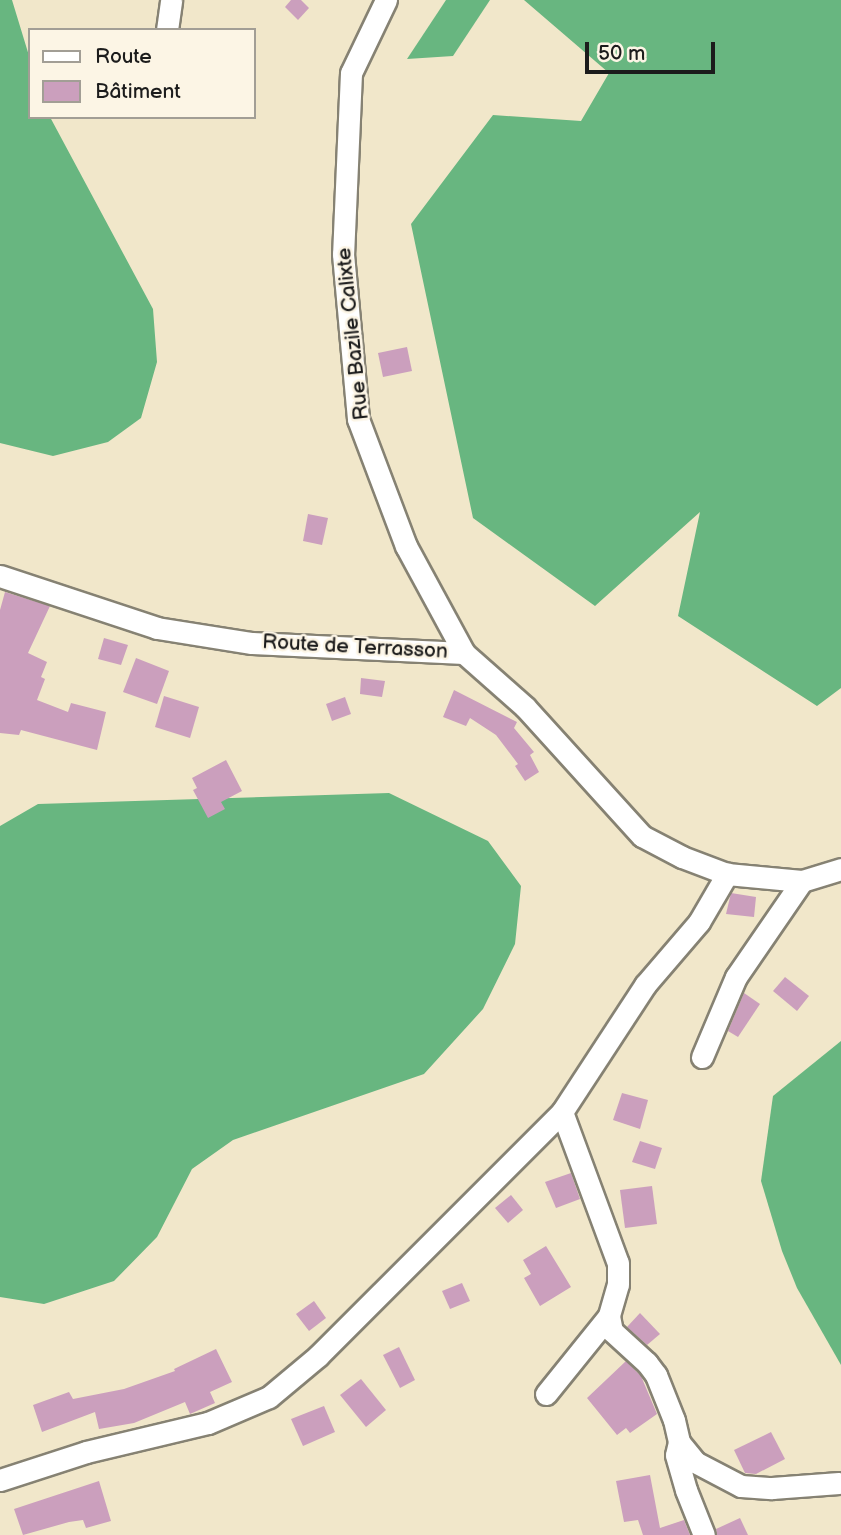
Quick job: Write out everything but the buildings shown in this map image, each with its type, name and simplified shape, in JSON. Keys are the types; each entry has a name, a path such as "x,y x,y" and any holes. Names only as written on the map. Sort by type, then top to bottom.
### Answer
{"street":[{"path":"167,28 171,0"},
{"name":"Rue Bazile Calixte","path":"386,0 351,74 343,254 358,419 406,546 464,653"},
{"name":"Route de Terrasson","path":"0,576 157,628 264,644 464,653 525,707 642,836 682,857 727,874 802,881 841,869"},
{"path":"0,1480 86,1452 208,1423 269,1397 318,1356 562,1112 645,985 699,922 727,874"},
{"path":"702,1056 736,977 802,881"},
{"path":"546,1394 609,1316 618,1284 618,1263 562,1112"},
{"path":"609,1316 612,1331 647,1363 656,1376 679,1441 695,1462 741,1486 772,1489 839,1483"},
{"path":"679,1441 677,1455 686,1490 704,1535"}],"green space":[{"path":"0,0 12,0 28,52 28,119 51,119 153,309 157,362 141,418 108,442 53,456 0,443"},
{"path":"446,0 490,0 453,56 407,59"},
{"path":"524,0 841,0 841,688 817,706 678,616 700,512 595,606 473,518 411,224 493,115 581,121 609,73"},
{"path":"389,793 488,841 521,886 515,944 483,1009 424,1074 233,1140 192,1169 157,1237 114,1281 44,1304 0,1297 0,826 38,804"},
{"path":"841,1041 841,1365 797,1288 782,1251 761,1181 773,1096"}]}
